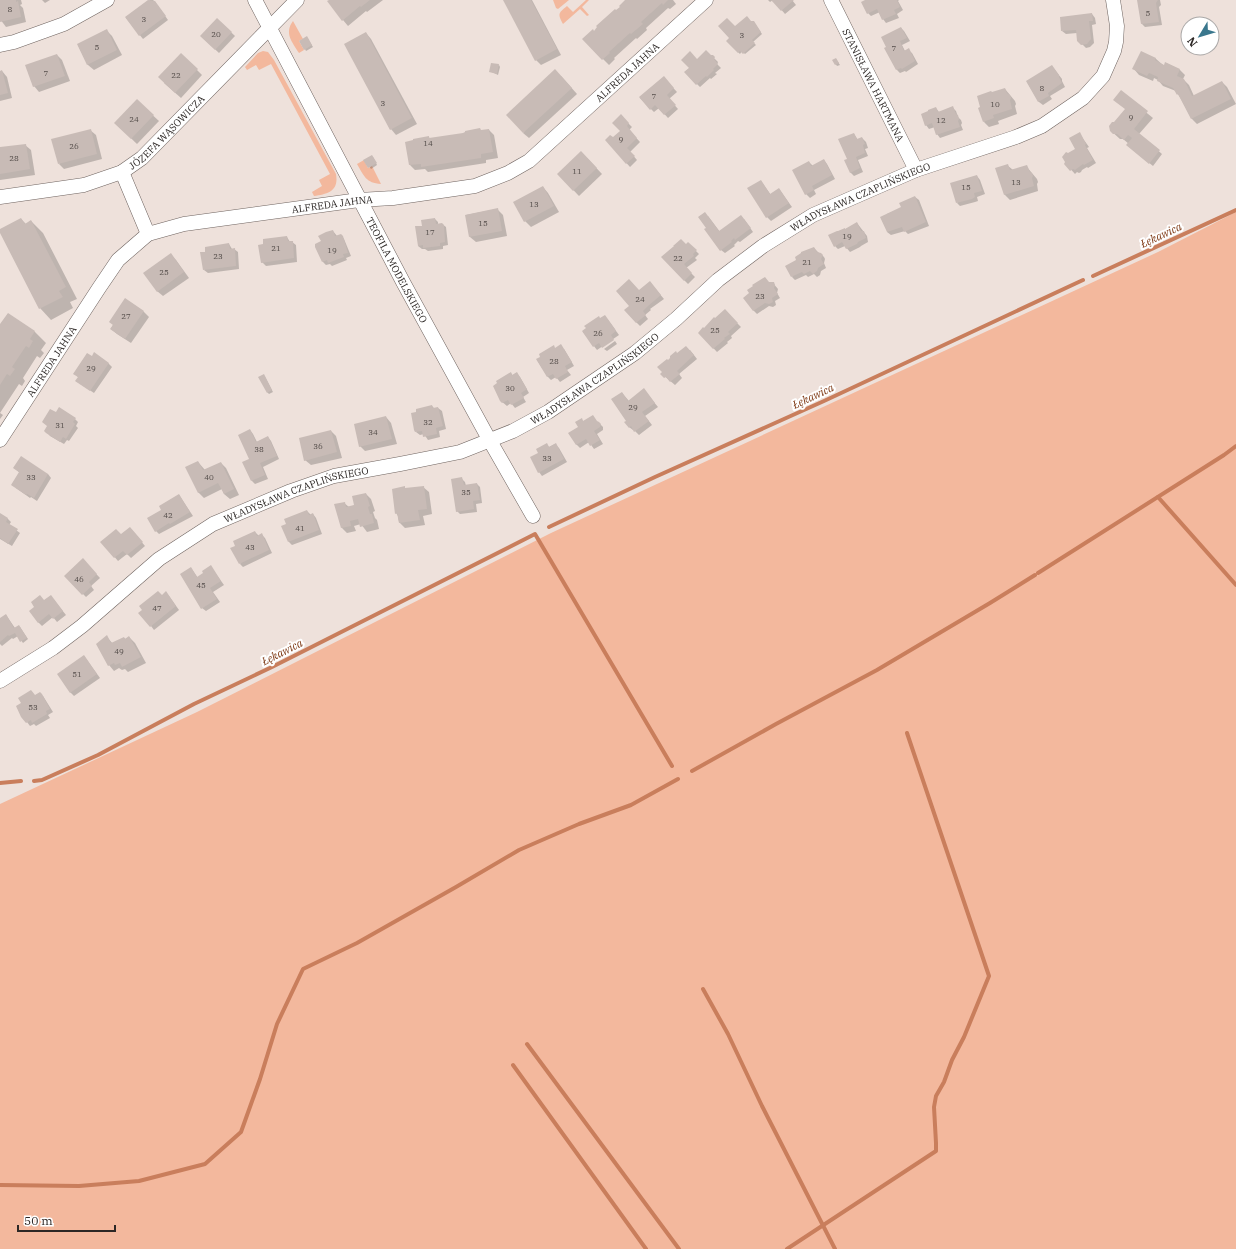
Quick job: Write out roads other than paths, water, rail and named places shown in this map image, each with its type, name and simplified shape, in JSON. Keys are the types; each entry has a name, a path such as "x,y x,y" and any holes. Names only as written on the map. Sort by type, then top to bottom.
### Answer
{"street":[{"path":"0,46 64,24 107,0"},
{"name":"TEOFILA MODELSKIEGO","path":"255,0 359,200 490,441 533,516"},
{"name":"JÓZEFA WĄSOWICZA","path":"0,197 84,185 122,172 142,158 297,0"},
{"name":"ALFREDA JAHNA","path":"0,440 118,260 148,234 184,224 359,200 393,198 475,186 508,173 529,161 706,0"},
{"name":"STANISŁAWA HARTMANA","path":"831,0 916,170"},
{"name":"WŁADYSŁAWA CZAPLIŃSKIEGO","path":"0,681 28,665 53,648 82,626 159,559 212,524 290,491 334,476 460,452 513,431 548,412 635,353 676,319 718,280 763,246 813,215 916,170 1016,137 1042,126 1083,98 1103,76 1114,51 1117,26 1114,0"},
{"path":"122,172 148,234"}],"waterway":[{"name":"Łękawica","path":"1093,276 1236,210"},
{"name":"Łękawica","path":"549,527 1083,280"},
{"path":"1038,573 1236,446"},
{"path":"1158,497 1236,585"},
{"name":"Łękawica","path":"34,781 42,780 98,755 194,704 272,667 535,534 672,766"},
{"path":"692,771 877,670 1035,575"},
{"path":"787,1249 936,1151 934,1107 936,1096 944,1082 952,1060 964,1037 989,976 907,733"},
{"path":"0,1185 79,1186 139,1181 205,1164 241,1132 260,1079 277,1024 303,969 357,943 519,850 579,824 631,805 678,779"},
{"name":"Łękawica","path":"0,783 21,781"},
{"path":"703,989 728,1034 762,1106 835,1249"},
{"path":"527,1044 679,1249"},
{"path":"513,1065 646,1249"}]}
